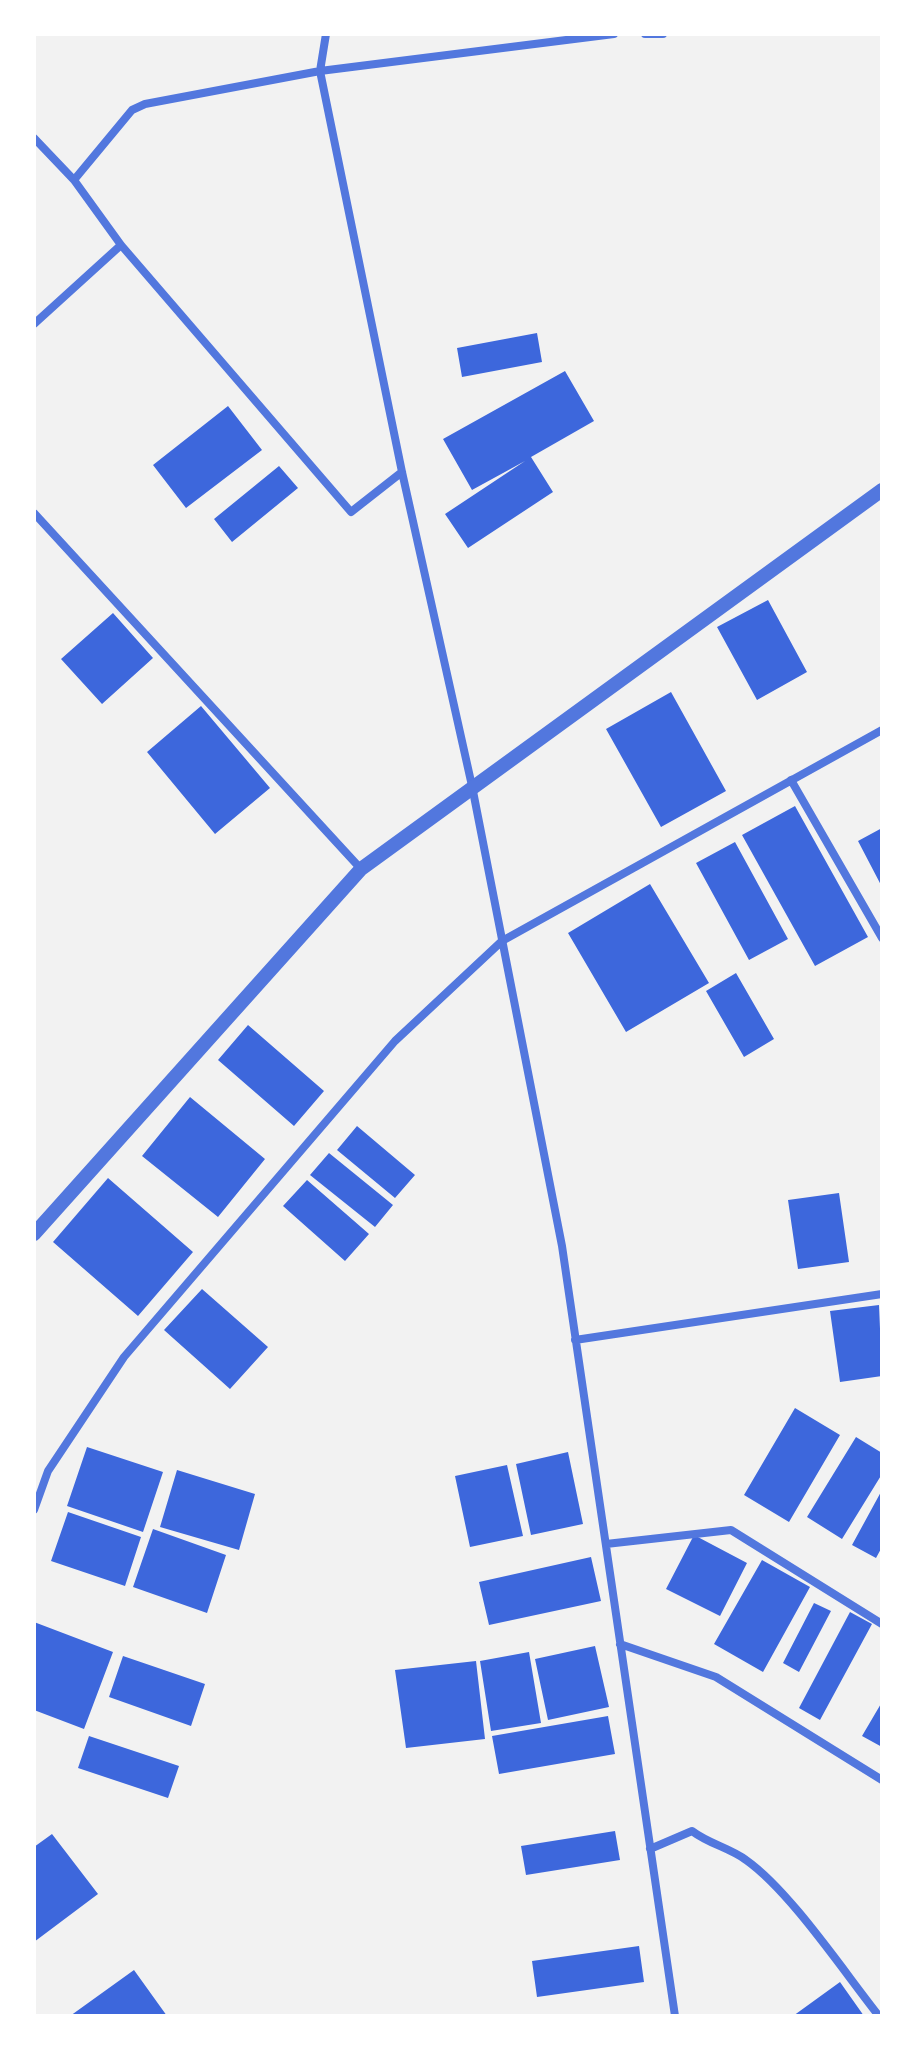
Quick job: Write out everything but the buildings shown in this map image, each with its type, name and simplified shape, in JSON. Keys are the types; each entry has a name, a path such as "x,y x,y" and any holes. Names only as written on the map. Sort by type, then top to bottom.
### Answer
{"street":[{"path":"326,34 320,71 402,472 472,786 562,1246 675,2016"},
{"path":"74,180 132,110 145,104 320,71 614,34"},
{"path":"645,34 663,34"},
{"path":"34,138 74,180 121,245 351,512 402,472"},
{"path":"34,324 121,245"},
{"path":"34,1234 361,869 882,490"},
{"path":"34,513 361,869"},
{"path":"34,1510 48,1471 124,1357 395,1041 502,941 882,730"},
{"path":"791,780 882,938"},
{"path":"575,1340 882,1294"},
{"path":"606,1544 731,1530 882,1624"},
{"path":"620,1644 716,1677 882,1780"},
{"path":"650,1849 692,1831 708,1844 745,1859 776,1888 879,2016"}]}
